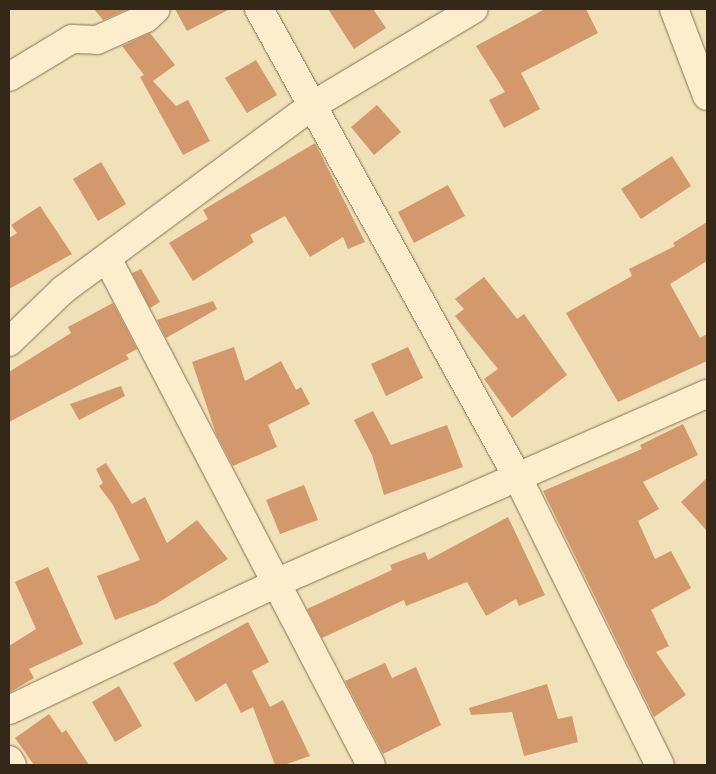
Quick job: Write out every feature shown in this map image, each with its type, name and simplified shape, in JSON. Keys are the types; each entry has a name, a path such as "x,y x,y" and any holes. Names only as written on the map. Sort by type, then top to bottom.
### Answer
{"street":[{"path":"9,77 72,39 97,40 146,18 156,9"},
{"path":"259,9 518,478 660,765"},
{"path":"9,342 63,290 108,260 313,105 474,9"},
{"path":"674,9 707,96"},
{"path":"108,260 371,765"},
{"path":"9,710 276,583 518,478 706,403"},
{"path":"9,760 12,765"}],"building":[{"path":"94,9 128,9 103,20"},
{"path":"175,9 230,9 187,31"},
{"path":"328,9 373,9 386,28 354,49"},
{"path":"545,9 586,9 598,33 521,73 540,109 504,128 489,100 505,92 476,46"},
{"path":"150,33 175,65 153,81 176,106 188,100 210,141 183,155 140,77 144,75 122,46"},
{"path":"256,60 277,95 247,113 225,78"},
{"path":"377,105 401,132 374,155 351,127"},
{"path":"315,143 365,242 348,249 343,237 310,257 285,216 250,235 254,242 193,281 169,243 208,219 203,210"},
{"path":"672,156 691,186 641,219 621,189"},
{"path":"101,162 126,204 98,221 73,179"},
{"path":"448,185 465,216 414,243 398,212"},
{"path":"40,206 72,254 9,289 9,238 17,233 11,225"},
{"path":"707,222 707,261 670,284 700,338 707,334 707,361 618,402 566,313 632,276 629,269 675,246 673,243"},
{"path":"141,269 160,302 150,308 132,273"},
{"path":"484,277 517,319 524,314 567,375 512,418 484,379 498,369 455,316 464,309 455,299"},
{"path":"213,301 217,309 166,338 157,320"},
{"path":"113,303 137,349 126,355 129,359 9,422 9,372 71,333 68,327"},
{"path":"234,347 245,381 281,361 296,390 301,387 310,404 268,425 277,447 233,466 216,434 192,362"},
{"path":"408,347 423,378 386,396 371,364"},
{"path":"121,386 125,396 79,420 70,404"},
{"path":"373,411 391,445 447,425 463,467 384,495 372,455 354,420"},
{"path":"683,424 698,455 643,482 659,509 638,521 655,559 671,551 691,588 651,610 669,646 656,652 686,695 654,717 543,491 642,449 640,445"},
{"path":"106,463 132,504 145,497 167,543 197,520 228,559 156,604 115,620 97,576 140,560 113,505 99,486 103,483 96,469"},
{"path":"707,478 707,531 681,502"},
{"path":"304,485 318,520 280,534 266,500"},
{"path":"508,517 545,595 519,606 516,599 486,616 467,582 406,606 404,600 322,638 307,609 392,570 390,565 425,552 428,560"},
{"path":"48,567 83,644 29,669 34,678 9,693 9,646 36,629 15,582"},
{"path":"248,622 269,662 252,671 270,707 283,700 310,756 284,765 275,765 253,707 241,713 226,683 196,702 173,663"},
{"path":"385,663 392,678 416,667 441,725 383,754 345,681"},
{"path":"547,684 558,719 572,716 578,742 524,756 512,712 471,715 469,708"},
{"path":"119,686 142,726 115,742 92,702"},
{"path":"49,714 62,733 66,730 89,765 34,765 15,738"}]}
